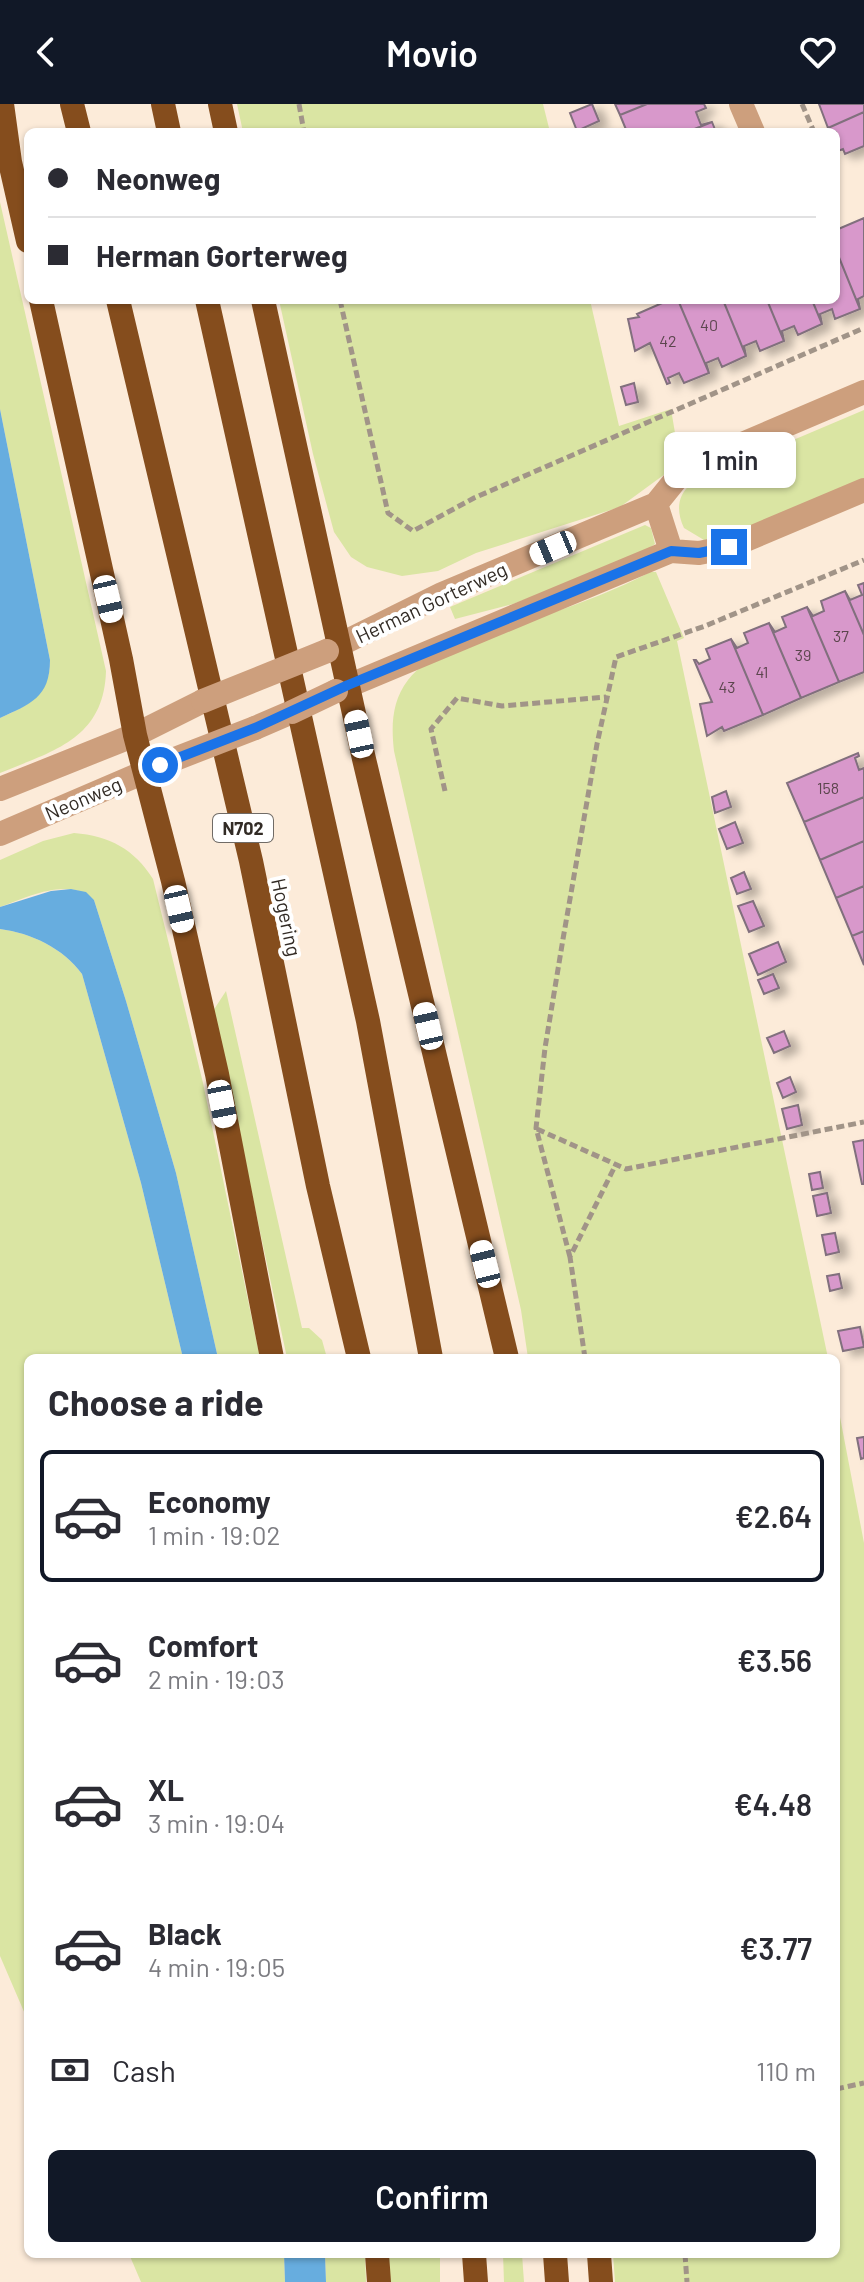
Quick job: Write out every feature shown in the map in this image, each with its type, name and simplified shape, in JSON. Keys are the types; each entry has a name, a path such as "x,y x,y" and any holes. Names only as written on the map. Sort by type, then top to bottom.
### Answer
{"highway":[{"path":"2,104 10,162 24,223"},
{"path":"72,104 78,128"},
{"path":"163,104 168,128"},
{"path":"220,104 225,128"},
{"path":"42,304 118,644 135,735 173,881 217,1074 271,1354"},
{"name":"Hogering","path":"119,304 251,861 318,1186 358,1354"},
{"path":"208,304 368,1021 430,1354"},
{"path":"264,304 342,688 506,1354"},
{"path":"377,2258 379,2282"},
{"path":"474,2258 476,2282"},
{"path":"555,2258 557,2282"},
{"path":"599,2258 601,2282"}],"street":[{"path":"741,104 751,128"},
{"name":"Herman Gorterweg","path":"245,684 333,648 442,594 656,504 677,478 707,459 864,392"},
{"name":"Herman Gorterweg","path":"255,728 342,688 671,551 699,553 729,547 864,490"},
{"path":"656,504 671,551"},
{"name":"Neonweg","path":"0,789 135,735 245,684"},
{"name":"Neonweg","path":"0,834 255,728"}],"path":[{"path":"299,104 303,128"},
{"path":"802,104 812,128"},
{"path":"341,304 388,513 413,531 474,498 864,328"},
{"path":"584,1354 570,1257 536,1128 553,1001 606,697 616,657 705,626 864,560"},
{"path":"445,791 431,729 457,698 502,706 606,697"},
{"path":"536,1128 626,1169 864,1122"},
{"path":"570,1257 616,1164"},
{"path":"840,2088 864,2083"},
{"path":"685,2258 687,2282"}],"green space":[{"path":"237,104 543,104 549,128 242,128"},
{"path":"0,202 106,671 103,694 96,713 86,727 56,749 0,773 0,718 36,697 46,682 50,660 0,409"},
{"path":"280,304 591,304 619,426 671,409 680,463 620,507 476,553 438,571 402,576 367,567 351,557 334,532 313,454"},
{"path":"864,410 864,478 720,539 704,540 684,528 679,504 692,483"},
{"path":"645,525 651,528 655,544 636,557 513,604 455,619 450,607"},
{"path":"656,572 684,638 677,641 827,1354 527,1354 521,1310 394,751 394,714 408,680 436,657"},
{"path":"74,833 99,837 129,852 153,879 203,1083 259,1354 217,1354 176,1173 94,900 84,893 61,889 35,894 0,907 0,860 43,841"},
{"path":"0,929 46,943 66,957 82,974 141,1183 182,1354 24,1354 24,2012 0,1956"},
{"path":"226,991 302,1328 309,1328 322,1340 326,1354 286,1354 213,1011"},
{"path":"840,1417 864,1543 864,2282 615,2282 613,2258 840,2258"},
{"path":"131,2258 284,2258 285,2282 141,2282"},
{"path":"325,2258 365,2258 366,2282 326,2282"},
{"path":"389,2258 440,2258 440,2282 390,2282"},
{"path":"503,2258 522,2258 524,2282 504,2282"}],"water":[{"path":"0,409 50,660 46,683 36,698 0,718"},
{"path":"71,889 86,892 94,900 176,1173 217,1354 182,1354 141,1183 82,974 66,957 46,943 0,929 0,907 51,891"},
{"path":"284,2258 325,2258 326,2282 285,2282"}],"building":[{"path":"592,104 599,121 576,128 570,113"},
{"path":"615,104 647,104 620,115"},
{"path":"647,104 704,104 706,108 696,112 701,125 712,122 697,128 625,128 620,115"},
{"path":"819,104 864,104 864,112 828,128"},
{"path":"864,112 864,146 845,154 843,149 840,150 840,128 828,128"},
{"path":"712,122 714,128 697,128"},
{"path":"864,218 864,296 858,299 860,309 840,260 840,228"},
{"path":"840,260 860,309 835,319 832,309 820,314 822,324 814,304 840,304"},
{"path":"660,304 680,304 709,373 684,383 679,373 668,378 670,383 667,384 650,343 635,351 628,319 639,317 637,314"},
{"path":"680,304 725,304 746,356 722,367 718,358 706,363 709,373"},
{"path":"725,304 769,304 784,341 760,351 756,341 744,346 746,356"},
{"path":"769,304 814,304 822,324 798,335 794,326 782,331 784,341"},
{"path":"634,383 638,402 626,405 621,387"},
{"path":"864,583 864,635 845,591 850,600 862,595 858,585"},
{"path":"845,591 864,635 864,672 839,682 807,607 813,616 824,611 821,601"},
{"path":"807,607 839,682 801,698 769,623 775,632 786,627 782,617"},
{"path":"769,623 801,698 763,715 731,639 737,648 748,643 744,633"},
{"path":"731,639 763,715 724,731 722,727 707,736 700,704 712,702 694,660 699,664 710,659 706,649"},
{"path":"858,753 859,756 855,758 859,770 864,768 864,797 804,822 787,783"},
{"path":"726,791 731,807 715,813 712,797"},
{"path":"864,797 864,841 820,860 804,822"},
{"path":"735,822 743,843 727,849 719,829"},
{"path":"864,841 864,886 836,898 820,860"},
{"path":"744,872 751,889 737,894 731,878"},
{"path":"864,886 864,931 852,936 836,898"},
{"path":"753,901 764,926 749,932 738,906"},
{"path":"864,931 864,965 852,936"},
{"path":"778,942 786,962 758,975 749,954"},
{"path":"773,974 779,988 764,994 758,980"},
{"path":"784,1031 790,1046 774,1053 767,1038"},
{"path":"790,1077 796,1092 783,1098 777,1083"},
{"path":"798,1105 802,1125 787,1129 782,1109"},
{"path":"864,1140 864,1184 862,1184 853,1142"},
{"path":"820,1172 823,1188 812,1190 809,1174"},
{"path":"827,1193 831,1213 817,1216 813,1196"},
{"path":"835,1233 839,1252 826,1255 822,1235"},
{"path":"839,1274 842,1288 830,1291 827,1276"},
{"path":"860,1327 864,1347 843,1351 838,1331"},
{"path":"864,1437 864,1458 861,1459 857,1438"}],"route":[{"path":"160,765 255,728 348,685 671,551 699,553 729,547"}]}
